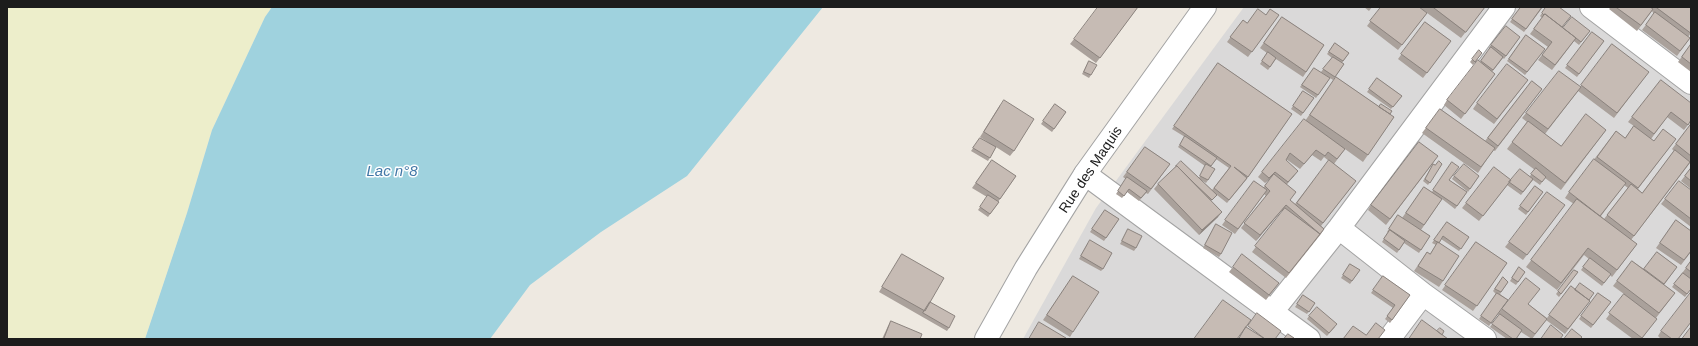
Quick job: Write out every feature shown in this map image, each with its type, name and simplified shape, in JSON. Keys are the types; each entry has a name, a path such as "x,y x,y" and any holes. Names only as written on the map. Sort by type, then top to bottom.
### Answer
{"street":[{"name":"Rue des Maquis","path":"986,339 1026,268 1085,174 1205,7"},
{"path":"1272,312 1339,228 1504,7"},
{"path":"1591,7 1691,82"},
{"path":"1085,174 1309,339"},
{"path":"1339,228 1423,294 1485,339"},
{"path":"1389,339 1423,294"}],"shaded area":[{"path":"1244,7 1691,7 1691,339 1023,339 1096,208"}],"green space":[{"path":"7,7 272,7 265,17 212,130 187,213 145,339 7,339"}],"water":[{"name":"Lac n°8","path":"272,7 823,7 687,176 601,232 530,285 490,339 145,339 187,213 212,130 265,17"}],"building":[{"path":"1098,7 1138,7 1100,58 1074,39"},
{"path":"1381,7 1419,7 1427,13 1402,45 1370,21"},
{"path":"1433,7 1485,7 1466,32"},
{"path":"1521,7 1542,7 1526,29 1512,19"},
{"path":"1546,7 1559,7 1571,16 1562,27 1542,13"},
{"path":"1616,7 1650,7 1653,9 1641,25"},
{"path":"1656,7 1691,7 1691,33"},
{"path":"1258,9 1266,15 1270,9 1279,15 1252,52 1230,37 1243,20 1247,23"},
{"path":"1655,12 1690,38 1680,51 1646,25"},
{"path":"1545,14 1576,38 1555,65 1542,55 1552,42 1534,29"},
{"path":"1282,17 1324,45 1306,72 1264,43"},
{"path":"1572,17 1590,31 1581,42 1563,28"},
{"path":"1425,22 1451,41 1427,73 1401,54"},
{"path":"1506,26 1520,37 1506,56 1491,45"},
{"path":"1592,32 1604,41 1579,74 1567,65"},
{"path":"1526,35 1545,49 1527,72 1509,59"},
{"path":"1335,43 1349,53 1343,61 1329,52"},
{"path":"1612,44 1649,72 1617,113 1581,85"},
{"path":"1691,44 1691,64 1682,57"},
{"path":"1491,47 1503,57 1493,70 1481,61"},
{"path":"1479,50 1482,53 1475,62 1472,59"},
{"path":"1268,52 1276,58 1270,67 1262,61"},
{"path":"1333,57 1344,64 1335,77 1323,69"},
{"path":"1478,60 1495,74 1465,114 1447,100"},
{"path":"1089,61 1097,65 1091,75 1084,72"},
{"path":"1218,63 1292,114 1248,177 1234,167 1247,178 1229,200 1214,188 1231,166 1174,126"},
{"path":"1507,64 1528,80 1497,119 1477,103"},
{"path":"1314,68 1330,78 1318,95 1302,85"},
{"path":"1559,71 1581,87 1548,129 1526,113"},
{"path":"1336,77 1394,117 1368,155 1310,115"},
{"path":"1377,78 1402,96 1393,107 1369,89"},
{"path":"1661,80 1691,103 1691,120 1688,125 1671,112 1654,134 1632,117"},
{"path":"1532,81 1542,89 1498,146 1488,138"},
{"path":"1303,91 1314,98 1303,113 1293,106"},
{"path":"1004,100 1034,119 1014,151 984,132"},
{"path":"1055,104 1066,112 1054,129 1043,121"},
{"path":"1381,104 1392,111 1390,114 1379,107"},
{"path":"1440,109 1495,148 1481,167 1426,128"},
{"path":"1586,114 1606,130 1565,183 1512,142 1528,121 1561,146"},
{"path":"1304,119 1345,149 1337,159 1328,152 1325,156 1316,150 1304,164 1290,153 1286,160 1298,171 1288,182 1275,172 1269,178 1262,172"},
{"path":"1691,124 1691,156 1676,144"},
{"path":"1634,126 1654,141 1663,129 1676,139 1638,188 1597,157 1616,131 1625,138"},
{"path":"1185,136 1217,158 1211,166 1180,145"},
{"path":"980,138 996,147 990,158 973,148"},
{"path":"1419,142 1438,156 1390,219 1371,205"},
{"path":"1145,147 1170,164 1151,189 1127,172"},
{"path":"1675,150 1690,162 1634,236 1607,215 1631,184 1642,193"},
{"path":"1594,159 1626,183 1600,216 1569,192"},
{"path":"992,160 1016,176 1000,199 976,183"},
{"path":"1329,160 1356,181 1323,223 1297,203"},
{"path":"1181,161 1217,195 1212,200 1176,166"},
{"path":"1439,161 1442,164 1430,183 1425,179 1433,164 1435,165"},
{"path":"1452,162 1459,167 1449,180 1467,192 1457,206 1433,190"},
{"path":"1206,164 1215,169 1208,180 1200,176"},
{"path":"1464,164 1479,176 1470,189 1454,176"},
{"path":"1177,166 1222,212 1202,230 1158,184"},
{"path":"1494,167 1511,180 1483,216 1466,203"},
{"path":"1536,168 1546,177 1542,182 1531,174"},
{"path":"1691,168 1691,181 1685,176"},
{"path":"1520,169 1533,179 1523,192 1509,182"},
{"path":"1274,174 1296,192 1290,200 1324,229 1320,234 1286,205 1260,235 1244,223 1270,191 1265,186"},
{"path":"1127,177 1147,191 1141,198 1129,189 1124,196 1118,191"},
{"path":"1254,181 1267,190 1238,229 1225,220"},
{"path":"1679,181 1691,190 1691,219 1665,199"},
{"path":"1535,186 1543,192 1528,212 1520,206"},
{"path":"1424,187 1442,199 1424,225 1406,213"},
{"path":"1547,192 1565,205 1527,255 1509,242"},
{"path":"988,195 999,202 990,214 980,207"},
{"path":"1577,199 1637,244 1617,270 1588,248 1561,283 1531,260"},
{"path":"1285,208 1320,234 1289,273 1255,246"},
{"path":"1105,210 1119,219 1106,238 1092,229"},
{"path":"1398,215 1430,236 1421,250 1389,229"},
{"path":"1676,220 1691,231 1691,251 1684,260 1660,243"},
{"path":"1447,222 1469,237 1461,249 1443,236 1439,243 1434,240"},
{"path":"1216,224 1232,233 1221,254 1205,245"},
{"path":"1128,229 1142,236 1136,248 1122,241"},
{"path":"1390,230 1405,241 1399,250 1384,239"},
{"path":"1090,240 1112,253 1103,269 1081,256"},
{"path":"1438,242 1459,256 1443,281 1418,266 1427,252 1430,254"},
{"path":"1476,242 1507,263 1477,306 1445,285"},
{"path":"1657,252 1677,267 1664,284 1644,269"},
{"path":"902,254 944,278 925,311 882,287"},
{"path":"1242,254 1279,283 1269,295 1233,267"},
{"path":"1590,258 1611,274 1604,283 1583,267"},
{"path":"1632,261 1675,293 1659,313 1617,281"},
{"path":"1691,261 1691,272 1686,268"},
{"path":"1350,264 1360,270 1352,281 1343,275"},
{"path":"1519,267 1525,272 1518,282 1512,278"},
{"path":"1574,270 1578,272 1561,294 1558,291"},
{"path":"1683,273 1691,279 1691,289 1687,294 1674,284"},
{"path":"1073,276 1099,292 1073,332 1047,315"},
{"path":"1383,276 1410,295 1392,320 1387,316 1395,305 1373,290"},
{"path":"1503,277 1508,282 1501,292 1495,289"},
{"path":"1526,278 1540,289 1528,304 1547,319 1535,334 1502,309"},
{"path":"1580,283 1594,293 1589,300 1575,290"},
{"path":"1571,286 1590,301 1568,329 1549,315"},
{"path":"1691,292 1691,322 1678,339 1672,339 1661,331"},
{"path":"1497,293 1508,300 1491,323 1481,316"},
{"path":"1598,293 1611,302 1593,325 1581,316"},
{"path":"1624,294 1657,319 1642,338 1609,313"},
{"path":"1303,295 1315,303 1309,312 1297,304"},
{"path":"1223,300 1251,320 1237,339 1194,339"},
{"path":"930,302 955,316 949,328 923,313"},
{"path":"1317,307 1337,324 1329,333 1309,316"},
{"path":"1257,313 1281,331 1275,339 1265,339 1248,326"},
{"path":"1500,314 1522,330 1516,339 1513,339 1492,324"},
{"path":"1422,320 1448,339 1409,339"},
{"path":"891,321 922,334 920,339 884,339"},
{"path":"1039,322 1066,338 1029,339"},
{"path":"1376,323 1385,330 1378,339 1343,339 1353,326 1366,335"},
{"path":"1551,325 1563,335 1560,339 1541,339"},
{"path":"1246,327 1265,339 1239,339"},
{"path":"1691,327 1691,339 1682,339"},
{"path":"1440,328 1444,331 1442,335 1437,331"},
{"path":"1572,329 1582,337 1580,339 1564,339"},
{"path":"1288,334 1294,338 1294,339 1284,339"}]}
